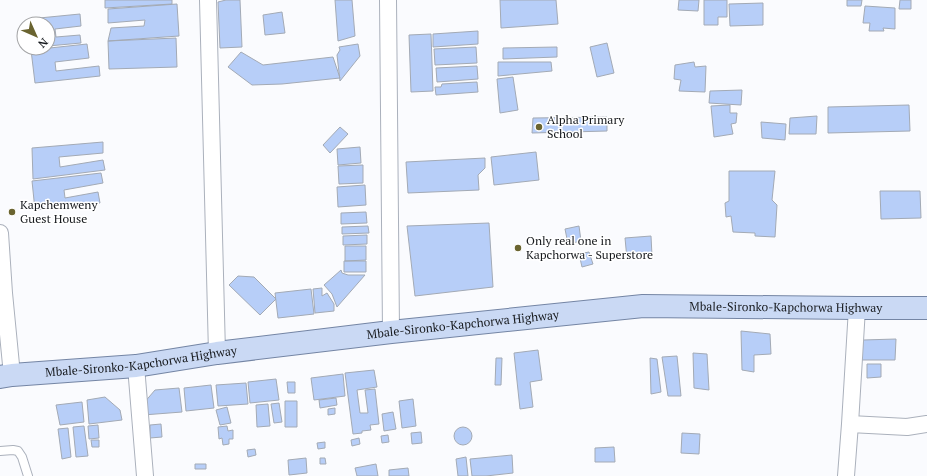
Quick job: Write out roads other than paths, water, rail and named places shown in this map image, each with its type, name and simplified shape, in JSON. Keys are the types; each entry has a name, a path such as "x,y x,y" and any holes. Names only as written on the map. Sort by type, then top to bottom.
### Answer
{"main road":[{"name":"Mbale-Sironko-Kapchorwa Highway","path":"6,376 136,366 217,353 391,332 643,306 927,308"}],"street":[{"path":"208,0 217,353"},
{"path":"388,0 391,332"},
{"path":"0,233 4,293 6,376"},
{"path":"846,476 857,308"},
{"path":"136,366 145,476"},
{"path":"850,424 907,427 927,424"}],"lane":[{"path":"0,451 12,450 18,452 22,457 28,476"}],"place":[{"name":"Alpha Primary School","path":"539,127"},
{"name":"Kapchemweny Guest House","path":"12,212"},
{"name":"Only real one in Kapchorwa - Superstore","path":"518,248"}]}
